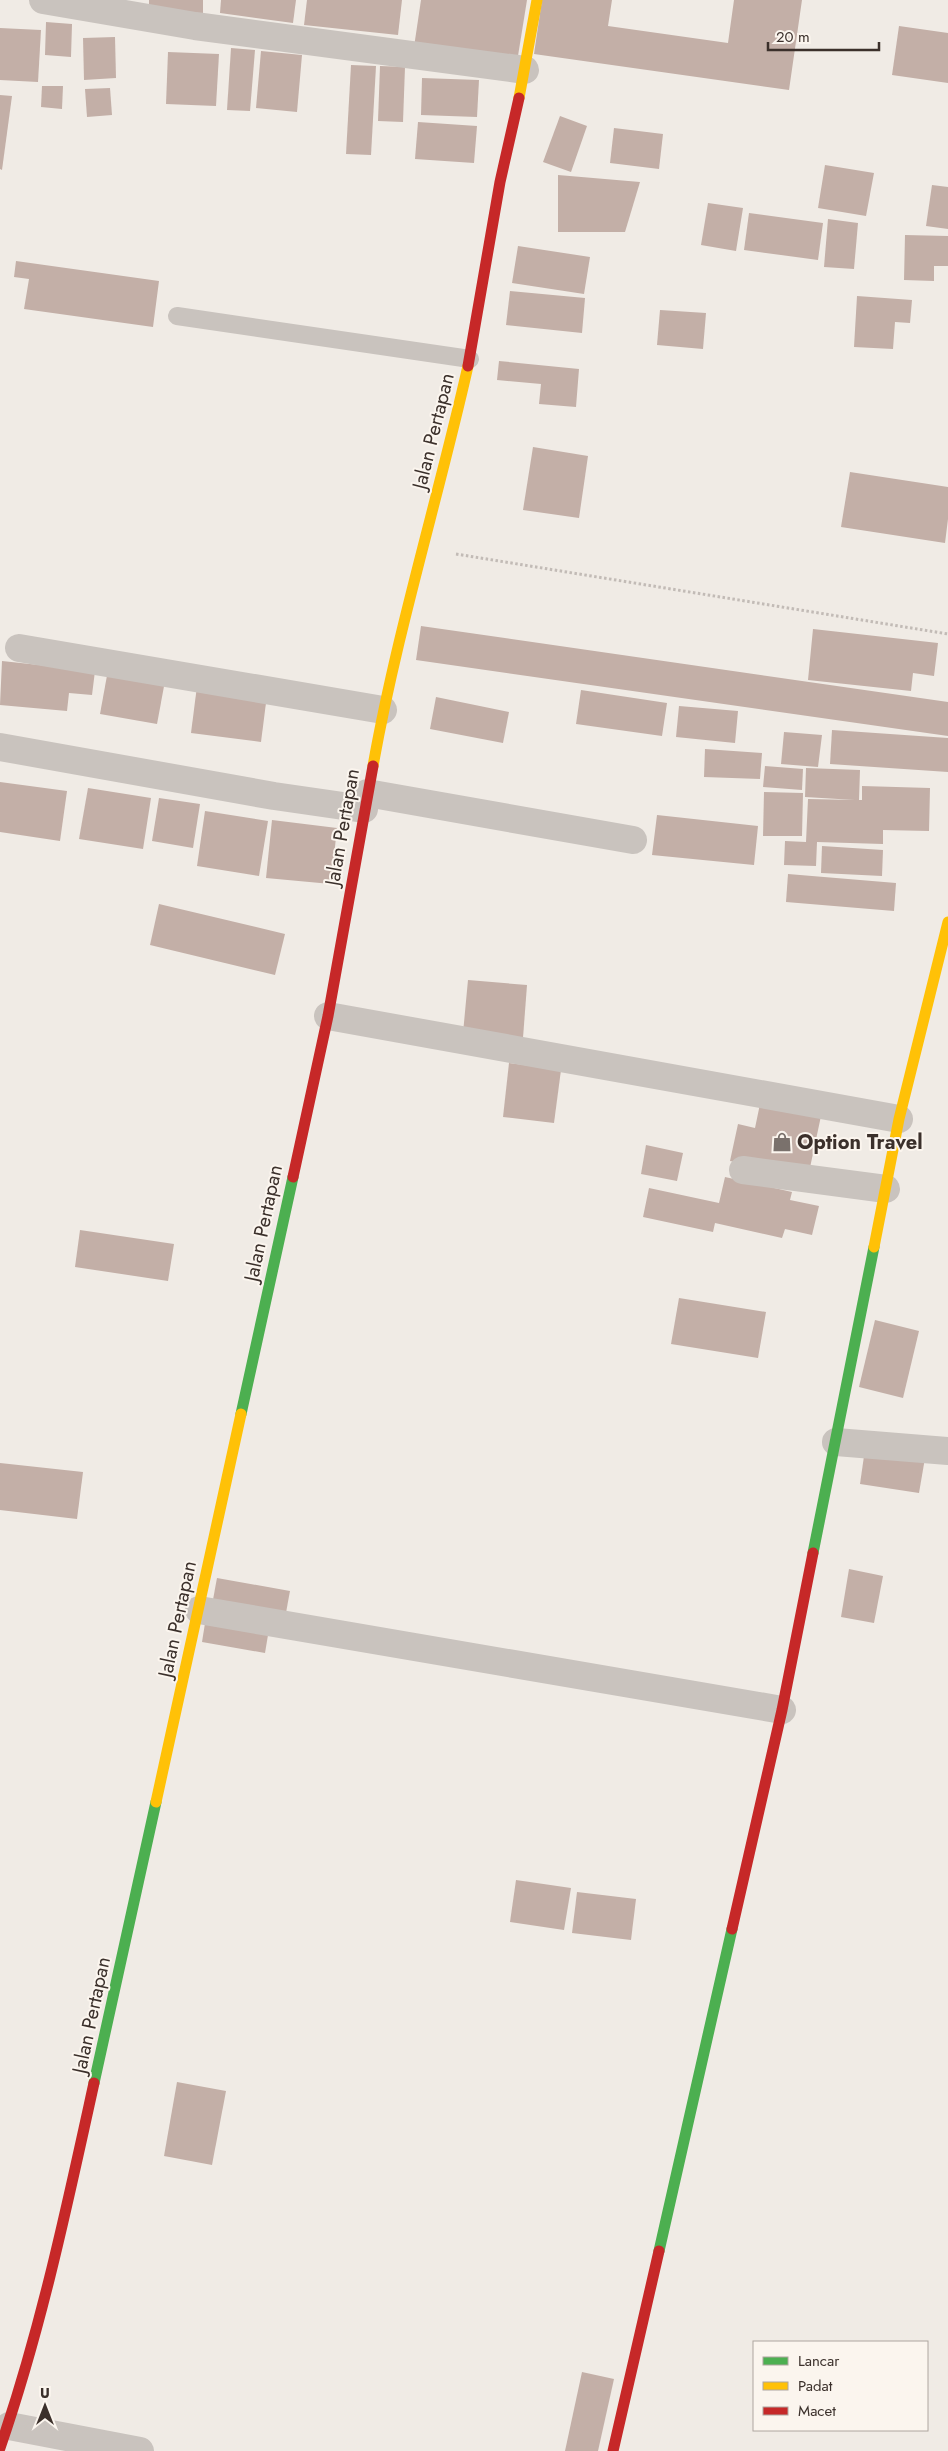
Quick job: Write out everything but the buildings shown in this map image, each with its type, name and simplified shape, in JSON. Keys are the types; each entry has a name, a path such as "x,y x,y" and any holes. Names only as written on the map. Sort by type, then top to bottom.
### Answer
{"street":[{"path":"43,0 195,26 525,70"},
{"name":"Jalan Pertapan","path":"4,2437 42,2317 199,1610 328,1016 365,801 384,710 423,549 450,448 470,359 500,182 525,70 537,0"},
{"path":"19,648 384,710"},
{"path":"0,747 264,795 365,801 633,840"},
{"path":"613,2451 782,1710 836,1442 876,1228 886,1189 898,1120 948,922"},
{"path":"328,1016 898,1120"},
{"path":"743,1170 886,1189"},
{"path":"836,1442 948,1451"},
{"path":"199,1610 782,1710"},
{"path":"4,2437 140,2451"}],"lane":[{"path":"176,316 470,359"}],"path":[{"path":"423,549 948,634"}],"traffic: fast":[{"path":"241,1414 293,1177"},
{"path":"813,1553 874,1247"},
{"path":"94,2083 156,1802"},
{"path":"659,2251 732,1929"}],"traffic: slow":[{"path":"519,98 537,0"},
{"path":"373,766 394,665 468,366"},
{"path":"874,1247 899,1119 948,922"},
{"path":"156,1802 241,1414"}],"traffic: jam":[{"path":"468,366 500,182 519,98"},
{"path":"293,1177 328,1016 373,766"},
{"path":"732,1929 782,1710 813,1553"},
{"path":"0,2448 41,2313 94,2083"},
{"path":"613,2451 659,2251"}],"place":[{"name":"Option Travel","path":"782,1142"}]}
